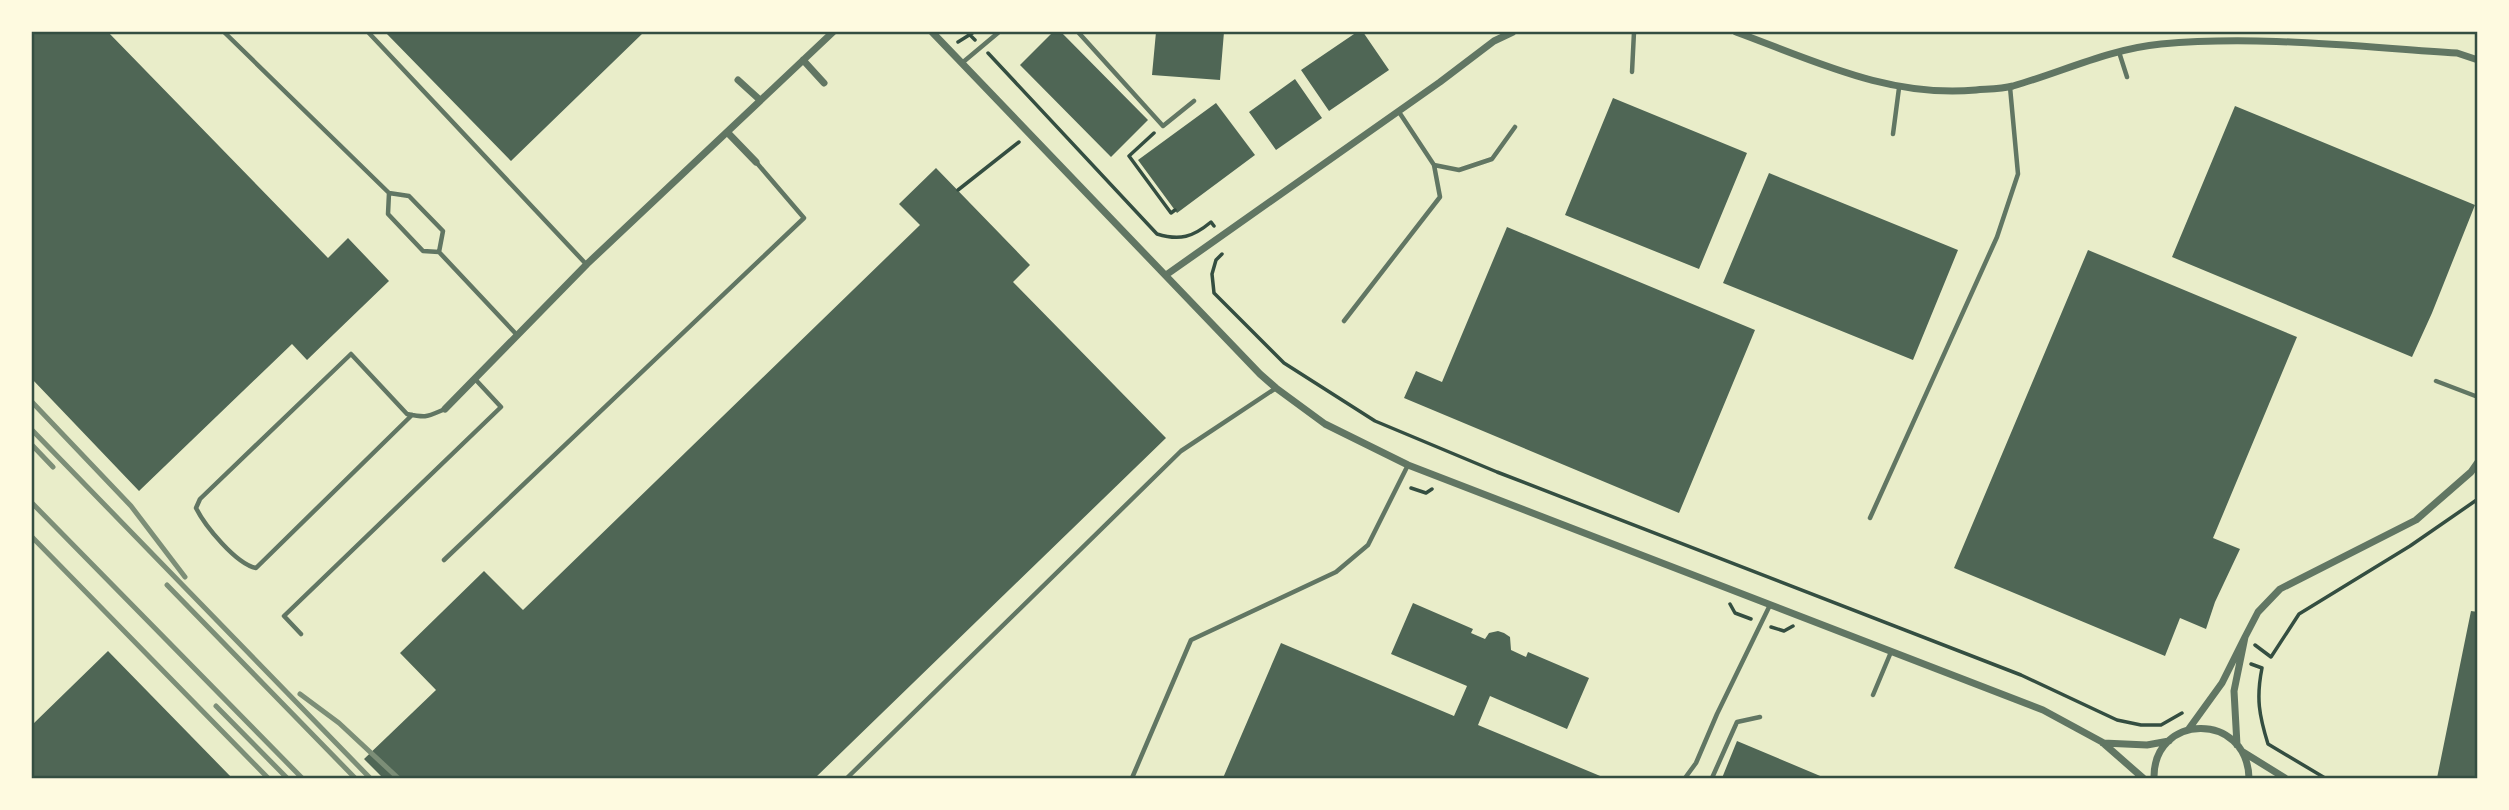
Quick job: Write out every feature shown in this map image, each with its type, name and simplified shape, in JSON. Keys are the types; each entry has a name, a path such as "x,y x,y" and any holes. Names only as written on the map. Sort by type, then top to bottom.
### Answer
{"street":[{"path":"445,409 587,264 832,32"},
{"path":"932,32 1276,388 1325,424 1408,465 2043,710 2102,743 2143,779"},
{"path":"1166,275 1494,41 1513,32"},
{"path":"1736,32 1828,68 1899,88 1946,93 2010,87 2119,52 2160,44 2263,41 2458,53 2477,60"},
{"path":"803,60 824,83"},
{"path":"738,80 760,100"},
{"path":"728,133 756,163"},
{"path":"2102,743 2147,745 2169,741 2188,730 2222,684 2258,611 2280,589 2416,520 2471,472 2477,462"},
{"path":"2245,637 2234,691 2240,748 2246,761 2249,779"},
{"path":"2188,730 2213,730 2230,738 2285,779"},
{"path":"2154,779 2158,756 2169,741"}],"lane":[{"path":"223,32 389,192 410,196 443,231 439,252"},
{"path":"368,32 587,264"},
{"path":"962,64 999,32"},
{"path":"1078,32 1163,126 1194,102"},
{"path":"1632,72 1634,32"},
{"path":"2119,52 2127,77"},
{"path":"1870,518 1997,237 2018,174 2010,87"},
{"path":"1893,134 1899,88"},
{"path":"1344,321 1440,197 1434,165 1398,111"},
{"path":"1434,165 1459,170 1492,159 1515,127"},
{"path":"444,560 804,218 756,163"},
{"path":"389,192 388,214 423,251 439,252 518,336"},
{"path":"412,415 256,568 246,566 204,523 197,508 200,499 351,354 407,414 412,415 424,418 445,409"},
{"path":"301,634 284,616 501,407 474,379"},
{"path":"2436,382 2477,397"},
{"path":"847,779 1130,498 1181,451 1276,388"},
{"path":"1132,779 1191,640 1336,572 1368,545 1408,465"},
{"path":"1685,779 1696,764 1770,605"},
{"path":"1873,695 1892,651"},
{"path":"1712,779 1737,722 1760,718"}],"path":[{"path":"967,32 1157,234 1173,239 1189,236 1212,222 1229,247 1216,260 1212,274 1214,293 1284,363 1375,421 1497,472 2009,670 2117,720 2141,725 2161,725 2182,713 2190,704"},
{"path":"1163,126 1129,156 1171,213 1175,209"},
{"path":"958,190 1028,134"},
{"path":"2245,637 2271,657 2299,614 2410,546 2477,499"},
{"path":"2240,659 2262,668 2258,687 2258,712 2268,744 2325,779"}],"building":[{"path":"32,32 108,32 328,258 348,238 389,281 307,360 292,344 139,491 32,379"},
{"path":"385,32 644,32 511,161"},
{"path":"1053,32 1061,32 1148,120 1111,157 1020,65"},
{"path":"1156,32 1224,32 1220,80 1152,75"},
{"path":"1357,32 1363,32 1389,70 1329,111 1301,70"},
{"path":"1295,79 1322,118 1276,150 1249,112"},
{"path":"1613,98 1747,153 1699,269 1565,215"},
{"path":"1216,103 1255,155 1177,213 1138,160"},
{"path":"2235,106 2475,205 2412,357 2172,257"},
{"path":"936,168 1030,265 1013,282 1166,438 815,778 383,778 364,759 436,690 400,653 484,571 523,610 920,225 899,204"},
{"path":"1769,173 1958,250 1913,360 1723,283"},
{"path":"1507,227 1755,330 1679,513 1404,398 1416,371 1442,382"},
{"path":"2088,250 2297,337 2213,538 2240,549 2215,602 2206,629 2180,618 2165,656 1954,568"},
{"path":"1413,603 1473,629 1471,633 1485,639 1489,633 1504,633 1510,637 1511,650 1526,657 1528,652 1589,678 1567,729 1490,696 1478,725 1605,778 1223,778 1281,643 1454,716 1467,686 1391,654"},
{"path":"2471,611 2478,612 2478,778 2437,778"},
{"path":"108,651 232,778 32,778 32,725"},
{"path":"1737,741 1825,778 1722,778"}],"railway":[{"path":"32,402 131,506 185,577"},
{"path":"32,430 370,778"},
{"path":"32,445 53,467"},
{"path":"32,503 302,778"},
{"path":"32,537 268,778"},
{"path":"167,585 355,778"},
{"path":"300,694 339,723 398,778"},
{"path":"216,706 287,778"}]}
